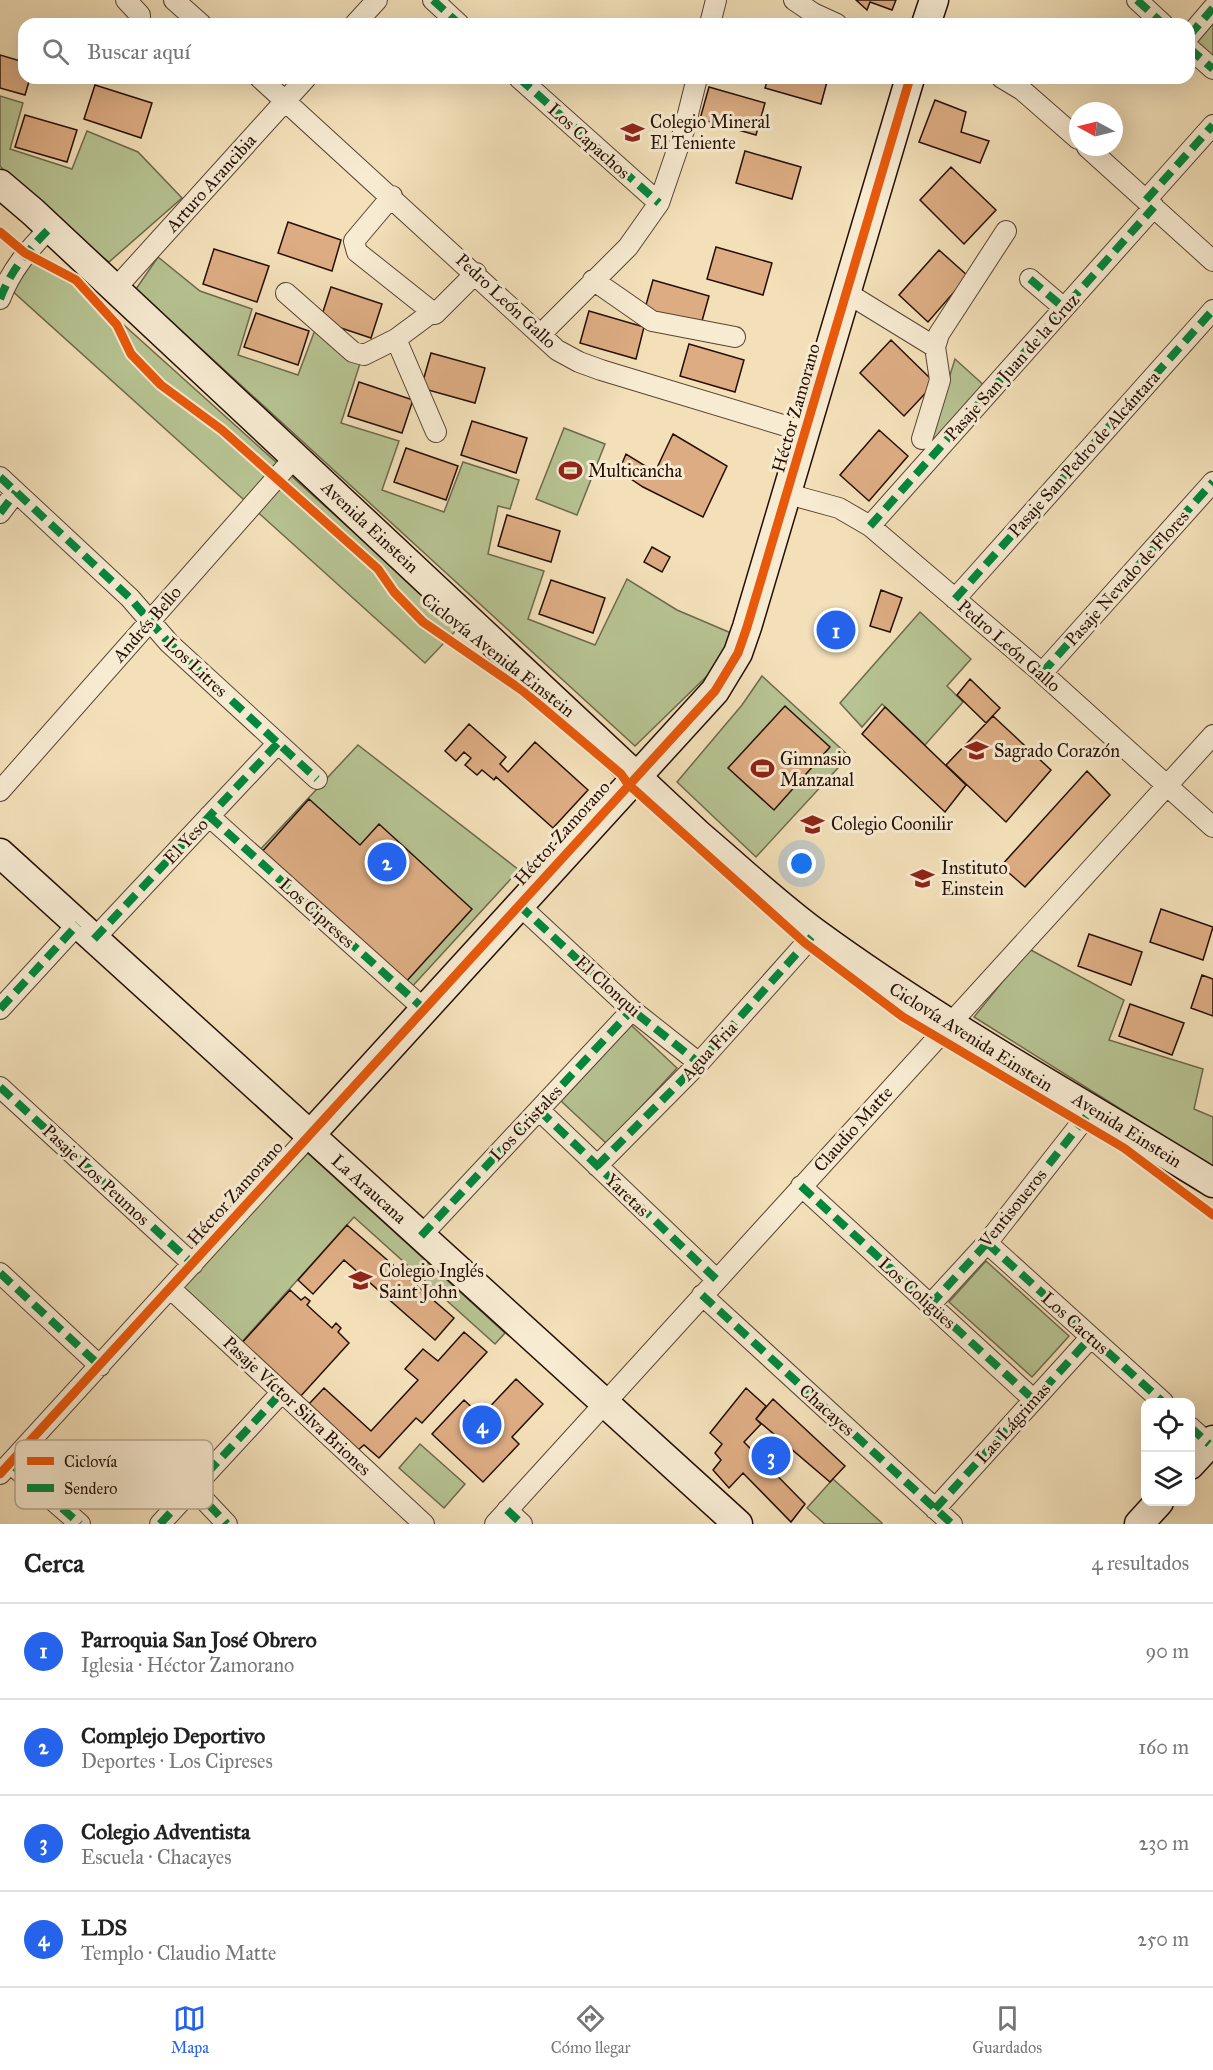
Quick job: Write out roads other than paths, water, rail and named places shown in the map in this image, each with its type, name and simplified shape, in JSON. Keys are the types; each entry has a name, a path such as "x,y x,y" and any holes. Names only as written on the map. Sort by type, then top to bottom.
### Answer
{"street":[{"path":"126,0 140,15 140,18"},
{"path":"174,0 194,18"},
{"path":"360,18 377,0"},
{"path":"433,0 452,18"},
{"path":"712,18 716,0"},
{"path":"794,0 823,18"},
{"path":"928,18 934,0"},
{"path":"1137,0 1156,18"},
{"path":"1195,29 1213,8"},
{"path":"1195,53 1213,69"},
{"name":"Pedro León Gallo","path":"267,84 392,196 557,350 579,362 806,432"},
{"name":"Arturo Arancibia","path":"115,288 301,84"},
{"name":"Los Capachos","path":"526,84 659,203"},
{"path":"541,333 628,247 659,203 684,130 696,84"},
{"name":"Héctor Zamorano","path":"32,1440 716,691 727,674 747,627 788,494 908,84"},
{"path":"1012,84 1069,131"},
{"name":"Pasaje San Juan de la Cruz","path":"870,526 1064,308 1213,125"},
{"path":"1097,156 1213,261"},
{"name":"Avenida Einstein","path":"0,184 42,220 699,835 816,933 949,1022 1213,1183"},
{"path":"392,196 354,242 355,247 357,252 431,314"},
{"path":"0,205 42,220 12,272 0,299"},
{"path":"922,440 940,380 935,347 939,333 1006,231"},
{"path":"286,293 353,352 364,355 396,339 431,314 438,312 476,273"},
{"path":"1030,279 1064,308"},
{"path":"593,280 652,321 735,337"},
{"path":"847,293 935,347"},
{"name":"Pasaje San Pedro de Alcántara","path":"955,599 1213,310"},
{"path":"396,339 436,432"},
{"name":"Andrés Bello","path":"0,791 295,457"},
{"name":"Los Litres","path":"0,477 130,598 169,643 317,780"},
{"name":"Pasaje Nevado de Flores","path":"1042,673 1213,483"},
{"path":"0,513 16,492"},
{"name":"Pedro León Gallo","path":"788,494 839,508 870,526 1042,673 1213,827"},
{"name":"Claudio Matte","path":"501,1517 949,1022 1213,735"},
{"name":"El Yeso","path":"0,1009 210,816 278,743"},
{"name":"Los Cipreses","path":"210,816 424,1009"},
{"name":"La Araucana","path":"0,853 738,1524"},
{"name":"El Clonqui","path":"519,905 632,1010 699,1063"},
{"name":"Agua Fria","path":"597,1166 699,1063 816,933"},
{"name":"Los Cristales","path":"421,1236 632,1010"},
{"name":"Pasaje Los Peumos","path":"0,1087 193,1264"},
{"name":"Ventisoueros","path":"930,1305 987,1243 1093,1108"},
{"name":"Yaretas","path":"539,1110 716,1279"},
{"name":"Los Coligües","path":"801,1186 1034,1400"},
{"name":"Los Cactus","path":"987,1243 1159,1398"},
{"path":"0,1273 100,1366"},
{"name":"Pasaje Víctor Silva Briones","path":"171,1288 424,1524"},
{"name":"Chacayes","path":"702,1295 952,1524"},
{"name":"Las Lágrimas","path":"935,1509 1091,1337"},
{"path":"213,1466 282,1392"},
{"path":"1195,1456 1204,1437"},
{"path":"1139,1524 1155,1506"},
{"path":"60,1509 80,1524"},
{"path":"160,1524 174,1509"},
{"path":"213,1509 227,1524"},
{"path":"501,1517 522,1524"}],"place":[{"name":"Colegio Mineral El Teniente","path":"632,132"},
{"name":"Multicancha","path":"570,471"},
{"name":"Parroquia San José Obrero","path":"836,630"},
{"name":"Sagrado Corazón","path":"976,751"},
{"name":"Gimnasio Manzanal","path":"762,769"},
{"name":"Colegio Coonilir","path":"813,824"},
{"name":"Complejo Deportivo","path":"387,862"},
{"name":"Instituto Einstein","path":"923,878"},
{"name":"Colegio Inglés Saint John","path":"361,1281"},
{"name":"LDS","path":"482,1425"},
{"name":"Colegio Adventista","path":"771,1456"}]}
